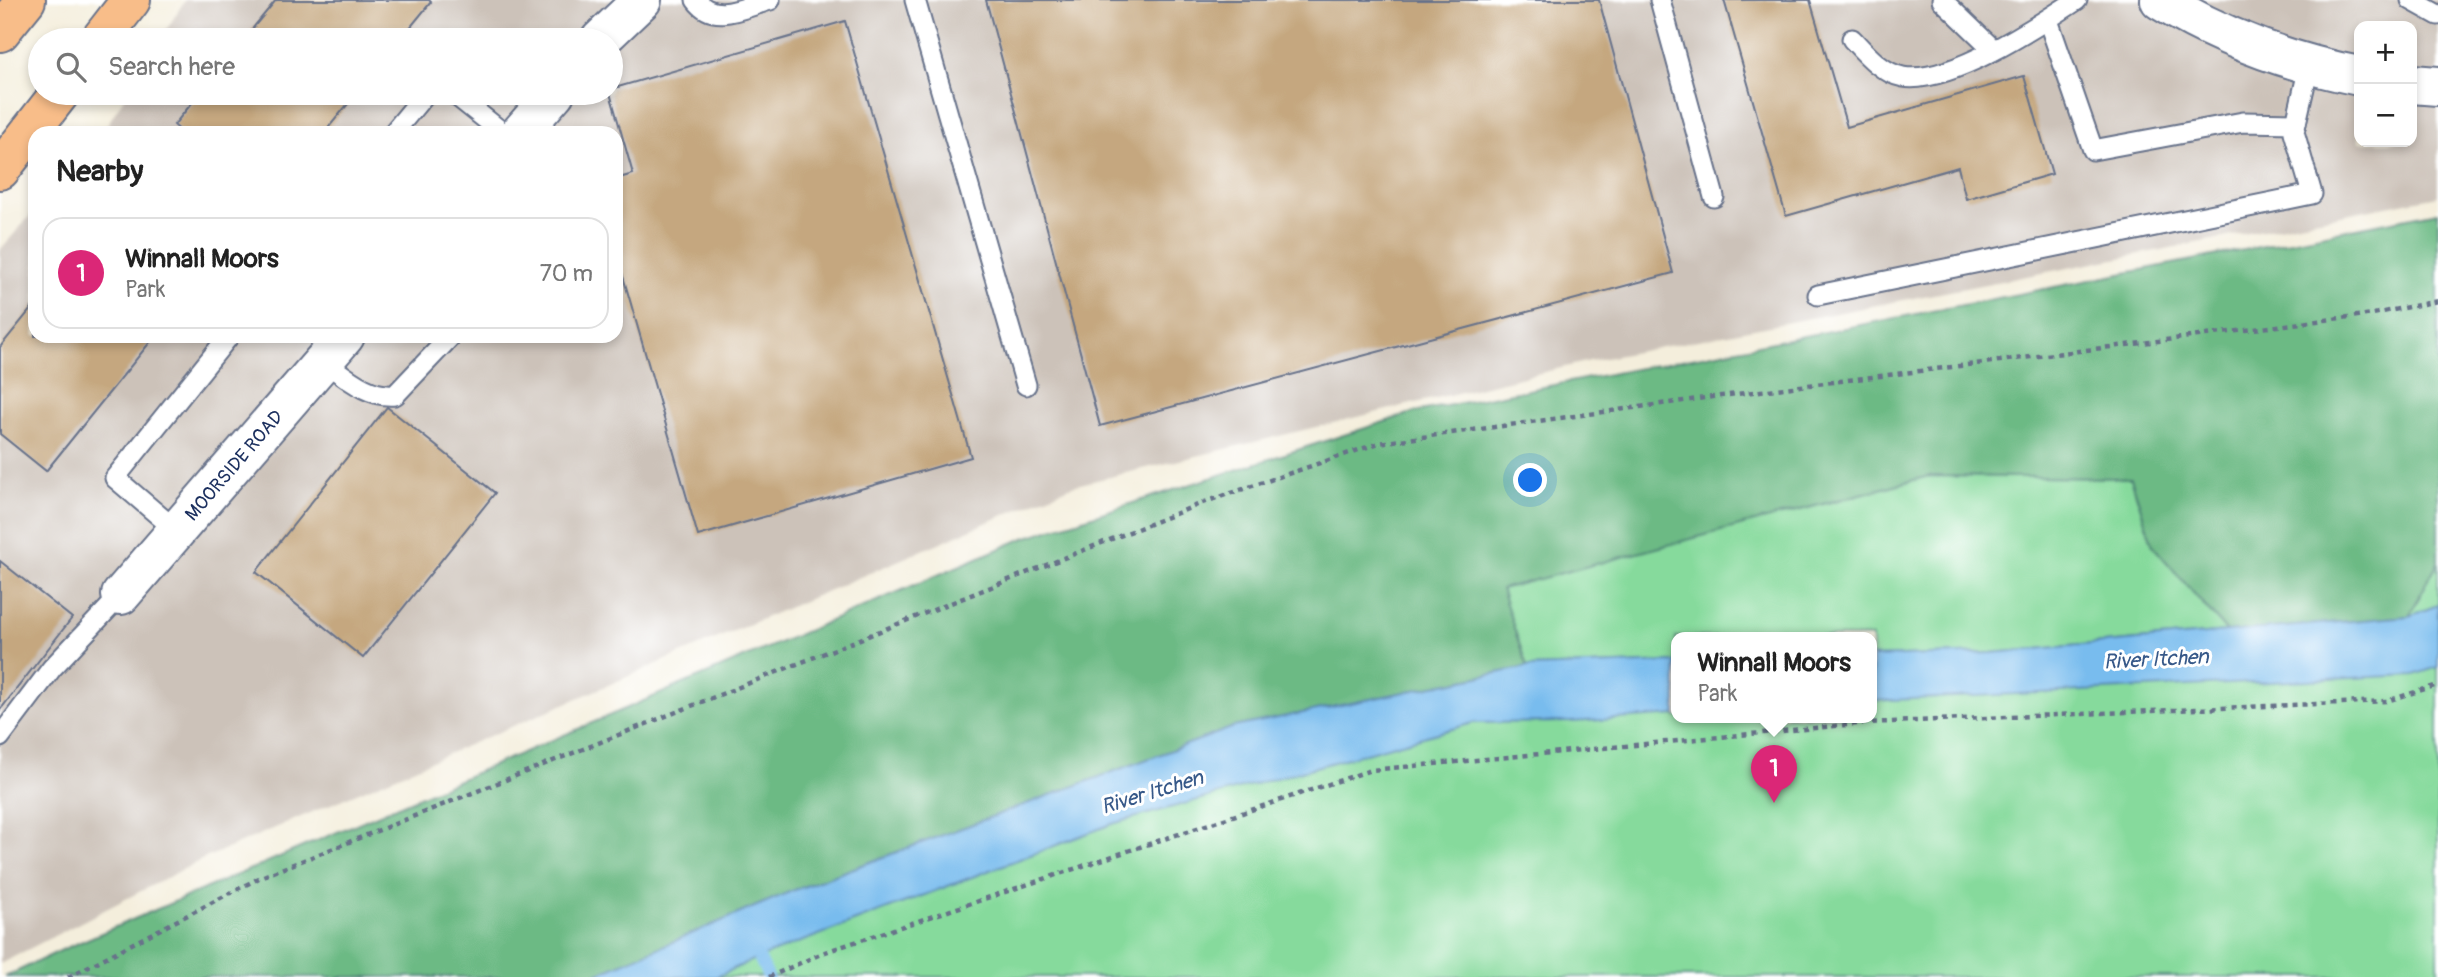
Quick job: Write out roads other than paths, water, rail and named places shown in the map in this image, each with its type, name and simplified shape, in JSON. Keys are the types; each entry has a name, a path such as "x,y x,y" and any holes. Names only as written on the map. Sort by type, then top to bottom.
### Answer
{"highway":[{"path":"0,32 26,0"},
{"path":"109,28 131,0"},
{"path":"34,126 51,105"},
{"path":"0,170 28,134"}],"street":[{"path":"613,28 642,0"},
{"path":"2161,0 2234,40 2309,66 2354,75"},
{"path":"2417,84 2438,86"},
{"path":"526,126 544,105"},
{"name":"MOORSIDE ROAD","path":"121,595 334,349"}],"lane":[{"path":"696,0 704,10 713,14 770,0"},
{"path":"915,0 1026,385"},
{"path":"1660,0 1714,197"},
{"path":"1942,0 1994,50"},
{"path":"1852,39 1874,62 1902,77 1931,75 1959,67 1994,50 2048,20 2077,0"},
{"path":"2411,0 2438,15"},
{"path":"2048,20 2093,150 2243,122 2296,123"},
{"path":"1818,295 2312,194 2294,132 2309,66"},
{"path":"399,126 416,105"},
{"path":"468,105 494,126"},
{"path":"177,531 115,478 223,343"},
{"path":"334,349 365,389 380,397 395,395 444,343"},
{"path":"0,737 52,668 121,595"}],"water":[{"name":"River Itchen","path":"2438,605 2438,667 2414,675 1877,701 1877,657 1991,653 2409,616"},
{"name":"River Itchen","path":"1671,662 1671,715 1571,722 1473,723 1112,824 753,960 716,977 590,977 792,891 1234,727 1527,667"}],"waterway":[{"path":"753,944 768,977"}],"place":[{"name":"Winnall Moors","path":"1774,803"}]}
